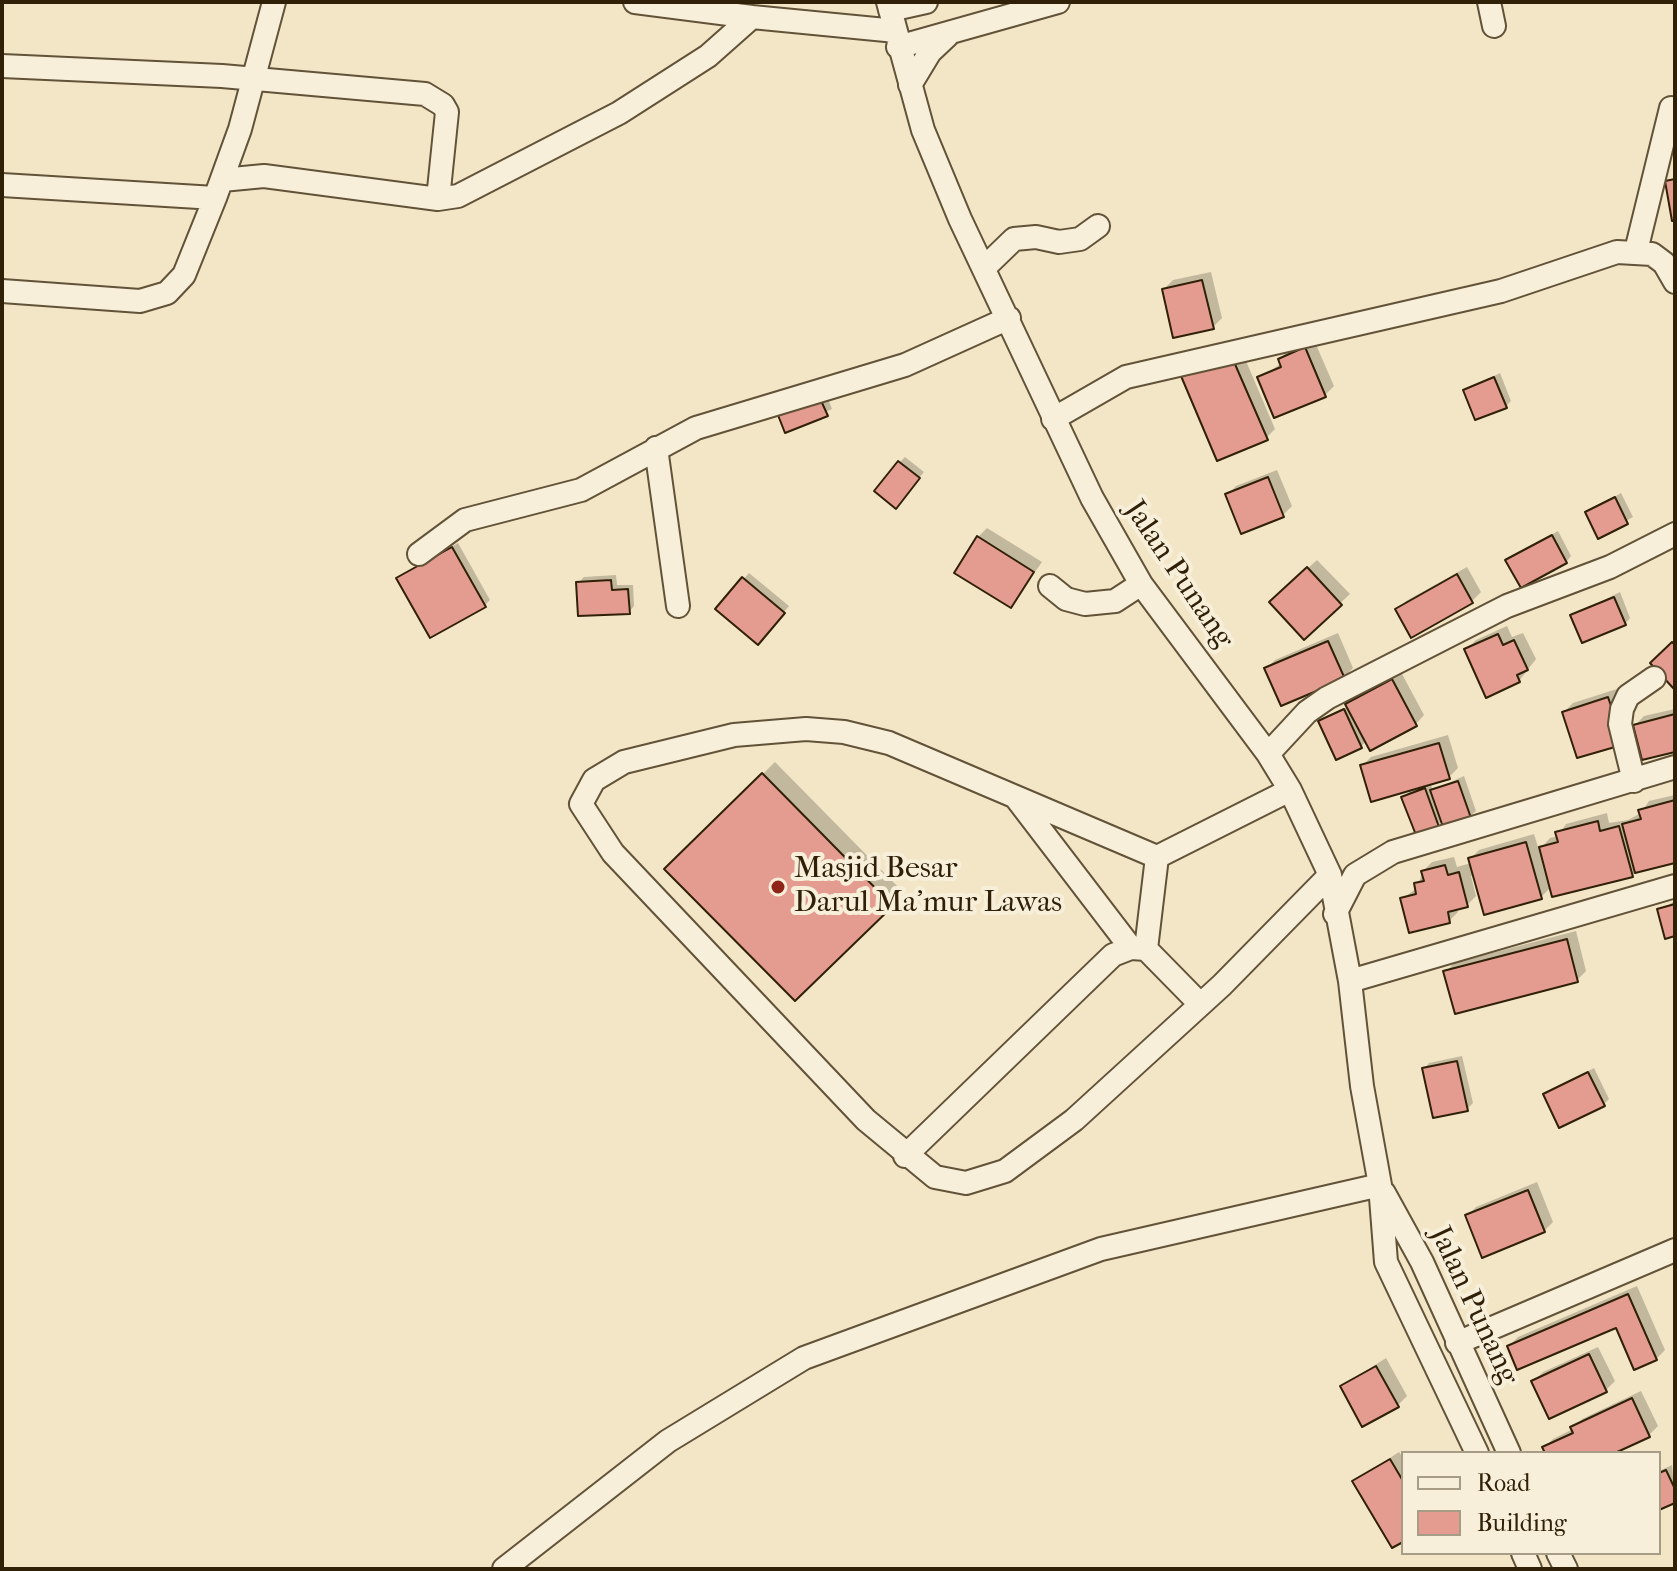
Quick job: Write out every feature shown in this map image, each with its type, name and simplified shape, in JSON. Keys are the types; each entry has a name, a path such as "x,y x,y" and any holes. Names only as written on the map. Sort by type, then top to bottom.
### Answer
{"street":[{"path":"2,291 140,301 167,293 184,275 218,189 254,79 274,2"},
{"path":"635,2 752,17 893,23 947,35"},
{"path":"893,23 926,2"},
{"path":"910,85 930,52 947,35 1058,2"},
{"path":"1489,2 1494,26"},
{"path":"2,185 218,189 264,176 438,199 458,196 619,113 708,56 752,17"},
{"name":"Jalan Punang","path":"893,23 923,130 1053,419 1141,584 1268,754 1290,790 1330,875 1335,915 1350,981 1362,1086 1380,1185 1386,1262 1476,1451"},
{"path":"2,66 411,91 435,99 447,112 438,199"},
{"path":"1636,251 1671,108"},
{"path":"984,268 1014,239 1036,237 1059,242 1080,239 1098,226"},
{"path":"1053,419 1126,377 1501,291 1617,252 1652,254 1664,263 1675,282"},
{"path":"419,554 465,520 581,490 656,448 740,413 905,365 1009,318"},
{"path":"656,448 678,606"},
{"path":"1268,754 1307,712 1327,698 1507,606 1610,567 1675,534"},
{"path":"1050,586 1066,599 1085,604 1115,601 1141,584"},
{"path":"1634,781 1620,724 1622,709 1628,696 1654,678"},
{"path":"1290,790 1157,857 889,743 844,732 806,729 734,735 624,762 594,780 581,804 613,853 866,1120 905,1156 935,1177 966,1183 1005,1171 1074,1120 1200,1004 1330,875"},
{"path":"1335,915 1355,875 1393,852 1675,767"},
{"path":"1016,798 1138,948 1200,1004"},
{"path":"1138,948 1157,857"},
{"path":"1350,981 1675,886"},
{"path":"905,1156 1113,955 1138,948"},
{"path":"504,1569 668,1441 804,1358 1101,1249 1380,1185"},
{"name":"Jalan Punang","path":"1380,1185 1422,1262 1508,1451"},
{"path":"1457,1343 1675,1250"}],"building":[{"path":"1675,179 1675,221 1672,221 1665,181"},
{"path":"1202,280 1214,329 1173,338 1162,289"},
{"path":"1305,347 1326,397 1274,418 1257,377 1281,367 1278,359"},
{"path":"1231,355 1268,440 1217,461 1181,376"},
{"path":"1494,377 1507,408 1475,420 1463,390"},
{"path":"818,394 828,416 785,433 776,410"},
{"path":"898,461 920,478 896,509 874,491"},
{"path":"1268,477 1284,517 1241,534 1225,494"},
{"path":"1615,497 1628,524 1598,539 1585,512"},
{"path":"1552,535 1567,563 1521,588 1505,560"},
{"path":"977,536 1034,572 1011,608 954,573"},
{"path":"452,547 486,607 430,638 396,578"},
{"path":"1307,567 1342,605 1304,640 1269,602"},
{"path":"1457,574 1473,603 1411,638 1395,609"},
{"path":"742,577 785,613 758,645 715,609"},
{"path":"611,580 612,590 628,589 630,614 578,616 576,582"},
{"path":"1614,597 1626,625 1582,643 1570,615"},
{"path":"1498,634 1503,645 1514,640 1528,670 1517,675 1520,682 1486,698 1464,649"},
{"path":"1328,641 1345,679 1281,706 1264,668"},
{"path":"1672,642 1675,645 1674,689 1650,663"},
{"path":"1392,679 1417,726 1370,751 1345,704"},
{"path":"1608,697 1616,721 1608,724 1615,747 1577,758 1562,712"},
{"path":"1344,709 1362,748 1336,760 1318,721"},
{"path":"1675,714 1675,752 1642,760 1633,725"},
{"path":"1439,743 1450,779 1371,802 1360,765"},
{"name":"Masjid Besar Darul Ma'mur Lawas","path":"762,773 893,906 795,1001 664,869"},
{"path":"1458,781 1471,818 1443,827 1430,790"},
{"path":"1425,788 1439,827 1416,835 1401,797"},
{"path":"1675,800 1675,863 1635,873 1622,824 1641,819 1638,810"},
{"path":"1598,821 1600,831 1619,826 1633,877 1552,897 1539,847 1558,842 1555,832"},
{"path":"1526,842 1542,899 1484,915 1468,858"},
{"path":"1445,865 1448,875 1459,872 1468,907 1448,912 1450,923 1409,933 1400,898 1416,894 1414,883 1424,881 1421,871"},
{"path":"1675,904 1675,936 1665,939 1657,909"},
{"path":"1567,939 1578,982 1455,1014 1443,971"},
{"path":"1457,1061 1468,1111 1433,1118 1422,1068"},
{"path":"1588,1072 1605,1106 1559,1128 1543,1094"},
{"path":"1528,1190 1545,1232 1482,1258 1465,1215"},
{"path":"1628,1294 1657,1360 1634,1370 1616,1328 1517,1370 1507,1346"},
{"path":"1589,1354 1607,1392 1549,1419 1531,1381"},
{"path":"1376,1366 1399,1407 1362,1427 1340,1386"},
{"path":"1632,1398 1650,1437 1619,1451 1544,1451 1542,1447 1573,1433 1570,1427"},
{"path":"1390,1459 1401,1478 1401,1543 1392,1548 1352,1481"},
{"path":"1666,1470 1675,1489 1675,1503 1661,1509 1661,1472"}],"place":[{"name":"Masjid Besar Darul Ma'mur Lawas","path":"778,887"}]}
